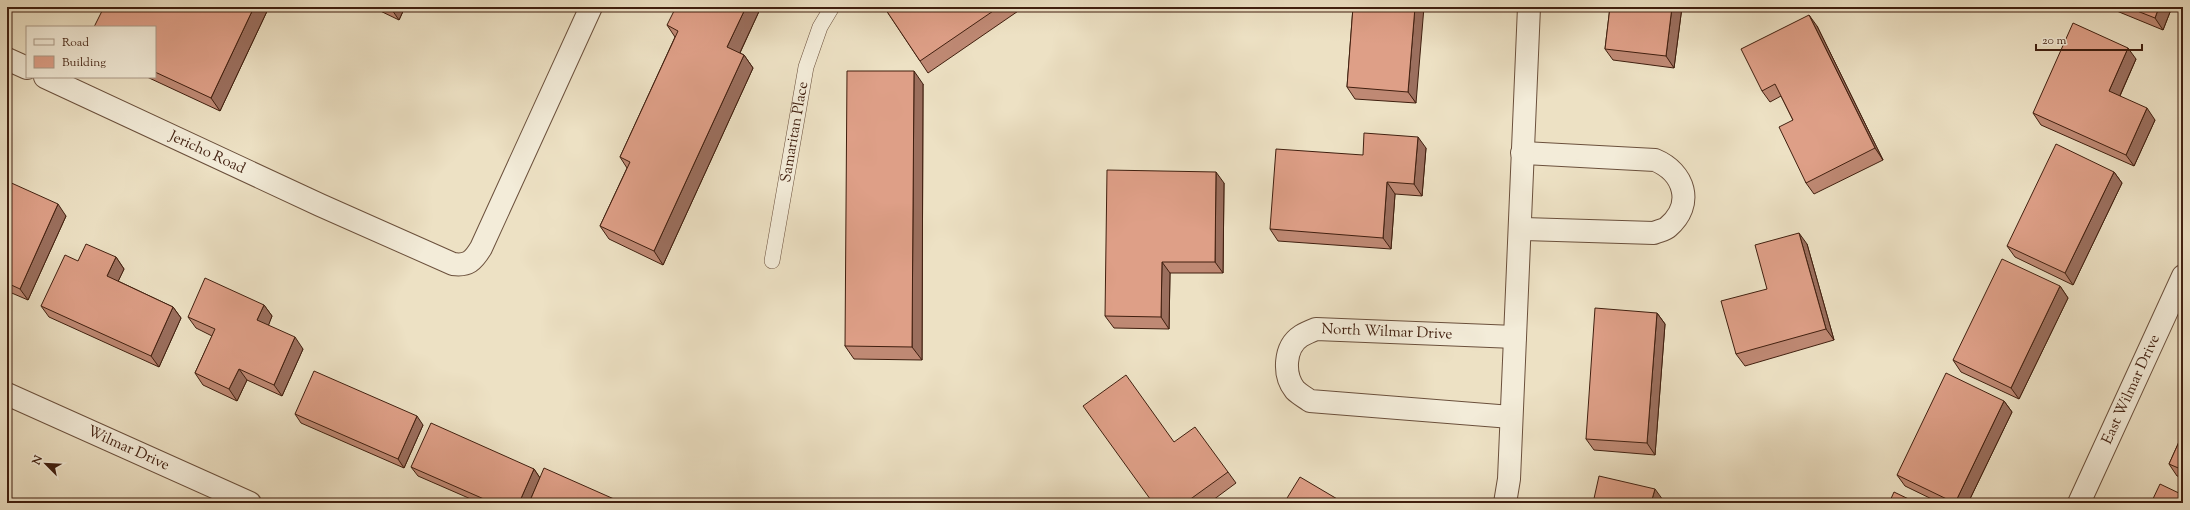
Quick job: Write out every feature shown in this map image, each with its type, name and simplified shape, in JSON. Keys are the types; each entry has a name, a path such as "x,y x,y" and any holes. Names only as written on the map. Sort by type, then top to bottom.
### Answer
{"street":[{"name":"Jericho Road","path":"48,78 369,228 452,264 464,266 474,259 591,7"},
{"path":"1505,503 1509,479 1528,7"},
{"path":"7,59 26,68"},
{"path":"1520,229 1654,233 1668,228 1682,209 1684,194 1677,175 1668,165 1656,160 1522,153"},
{"name":"East Wilmar Drive","path":"2079,503 2183,276"},
{"name":"North Wilmar Drive","path":"1511,417 1310,401 1295,390 1289,378 1287,364 1291,348 1300,336 1316,329 1515,337"},
{"name":"Wilmar Drive","path":"7,394 250,503"}],"lane":[{"name":"Samaritan Place","path":"772,261 806,67 820,27 832,7"}],"building":[{"path":"104,7 254,7 211,98 156,72 156,26 94,26"},
{"path":"676,7 746,7 727,47 744,55 654,251 600,226 630,162 620,157 678,31 667,25"},
{"path":"884,7 999,7 920,61"},
{"path":"1353,7 1415,7 1408,92 1347,87"},
{"path":"1610,7 1672,7 1666,56 1605,49"},
{"path":"2127,7 2159,7 2155,18"},
{"path":"1809,15 1875,148 1806,183 1779,127 1793,120 1775,84 1762,91 1741,49"},
{"path":"2073,23 2128,48 2109,91 2147,108 2126,155 2033,113"},
{"path":"847,71 914,71 912,347 845,346"},
{"path":"1364,133 1418,137 1414,184 1387,182 1383,238 1270,229 1276,149 1363,155"},
{"path":"2056,144 2114,172 2065,273 2007,246"},
{"path":"1107,170 1216,172 1215,262 1162,262 1161,317 1105,316"},
{"path":"7,181 58,204 20,289 7,283"},
{"path":"1799,233 1826,329 1736,354 1721,301 1767,289 1755,245"},
{"path":"86,244 116,257 107,276 173,307 151,356 41,306 65,255 78,261"},
{"path":"2002,259 2060,286 2011,388 1953,360"},
{"path":"205,278 264,305 257,320 295,337 274,385 239,369 229,389 195,373 215,329 188,317"},
{"path":"1595,308 1657,313 1647,443 1586,439"},
{"path":"314,371 417,416 398,459 295,414"},
{"path":"1946,373 2004,401 1955,503 1897,475"},
{"path":"1126,375 1174,442 1195,427 1228,472 1185,503 1153,503 1083,406"},
{"path":"431,423 534,469 519,503 493,503 411,467"},
{"path":"2183,433 2183,470 2169,464"},
{"path":"544,468 623,503 529,503"},
{"path":"1599,476 1655,489 1651,503 1593,503"},
{"path":"1300,477 1344,503 1284,503"},
{"path":"2160,484 2183,495 2183,503 2151,503"},
{"path":"1894,492 1917,503 1889,503"}]}
